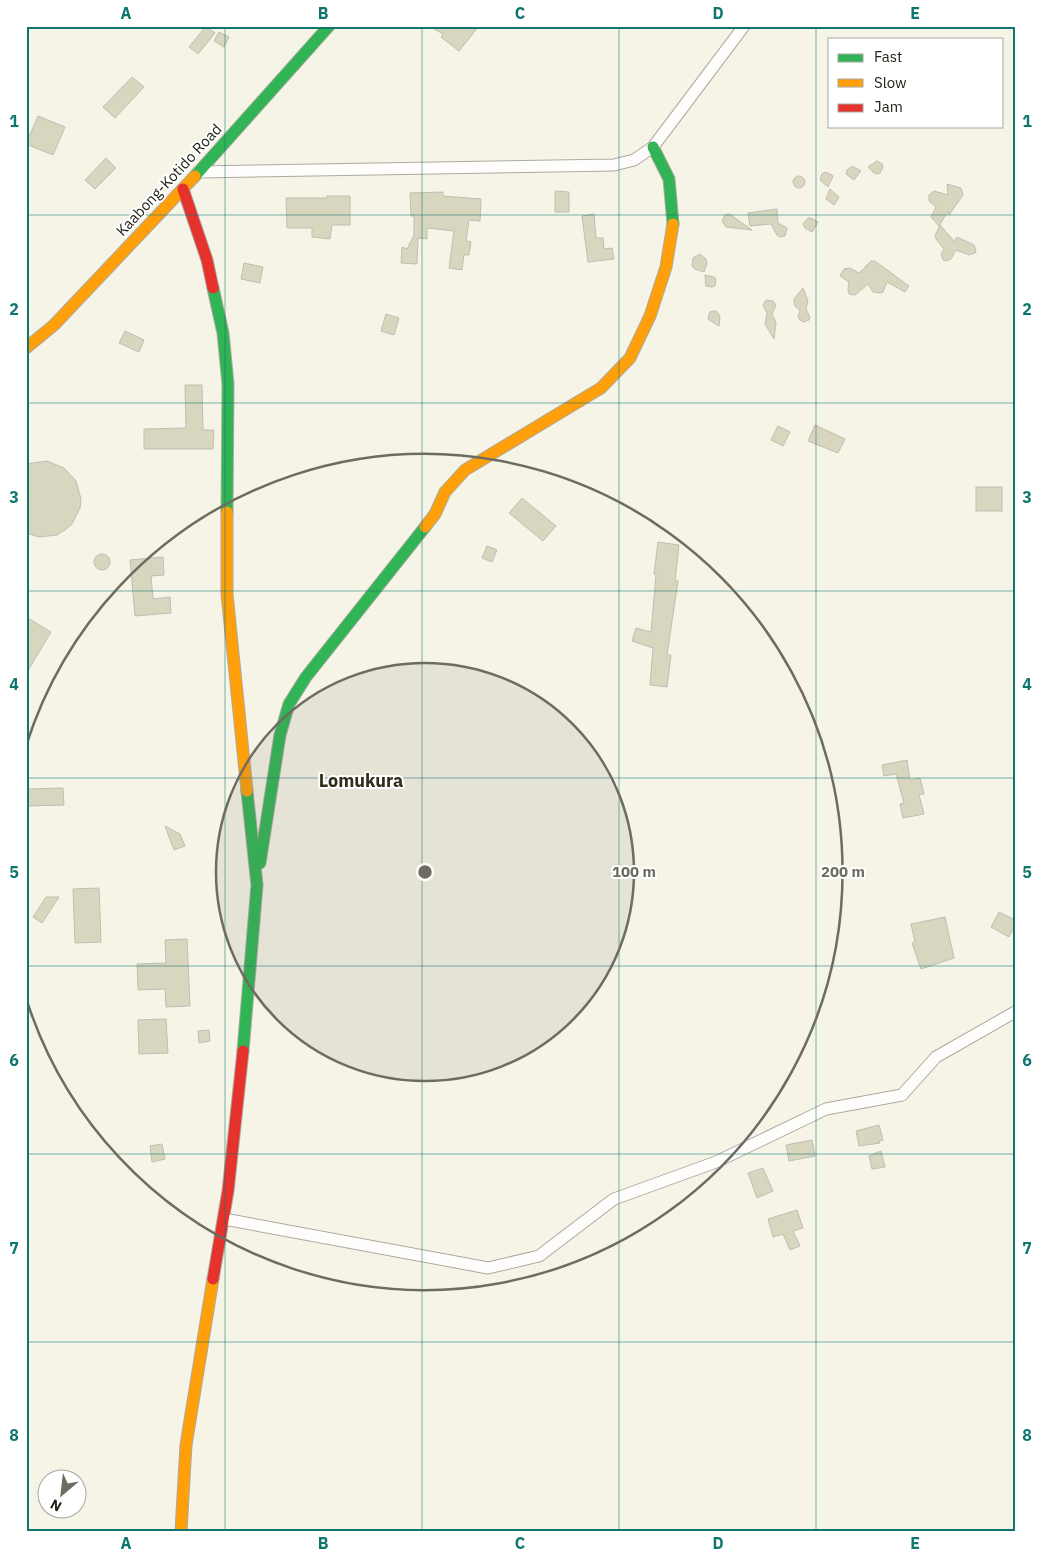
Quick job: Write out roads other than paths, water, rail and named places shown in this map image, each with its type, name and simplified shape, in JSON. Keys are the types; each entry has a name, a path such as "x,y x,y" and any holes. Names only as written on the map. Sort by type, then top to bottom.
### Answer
{"street":[{"name":"Kaabong-Kotido Road","path":"26,348 54,325 183,189 328,26"},
{"path":"198,172 614,165 634,160 653,147 744,26"},
{"path":"180,1531 186,1445 228,1191 246,1028 257,885 280,734 289,704 306,677 435,514 445,492 465,470 601,388 630,358 650,316 666,267 674,220 669,179 653,147"},
{"path":"183,189 207,260 223,333 228,384 226,594 257,885"},
{"path":"224,1219 488,1268 539,1256 614,1199 716,1162 826,1109 902,1095 936,1057 1015,1012"}],"district":[{"name":"Lomukura","path":"361,781"}]}
